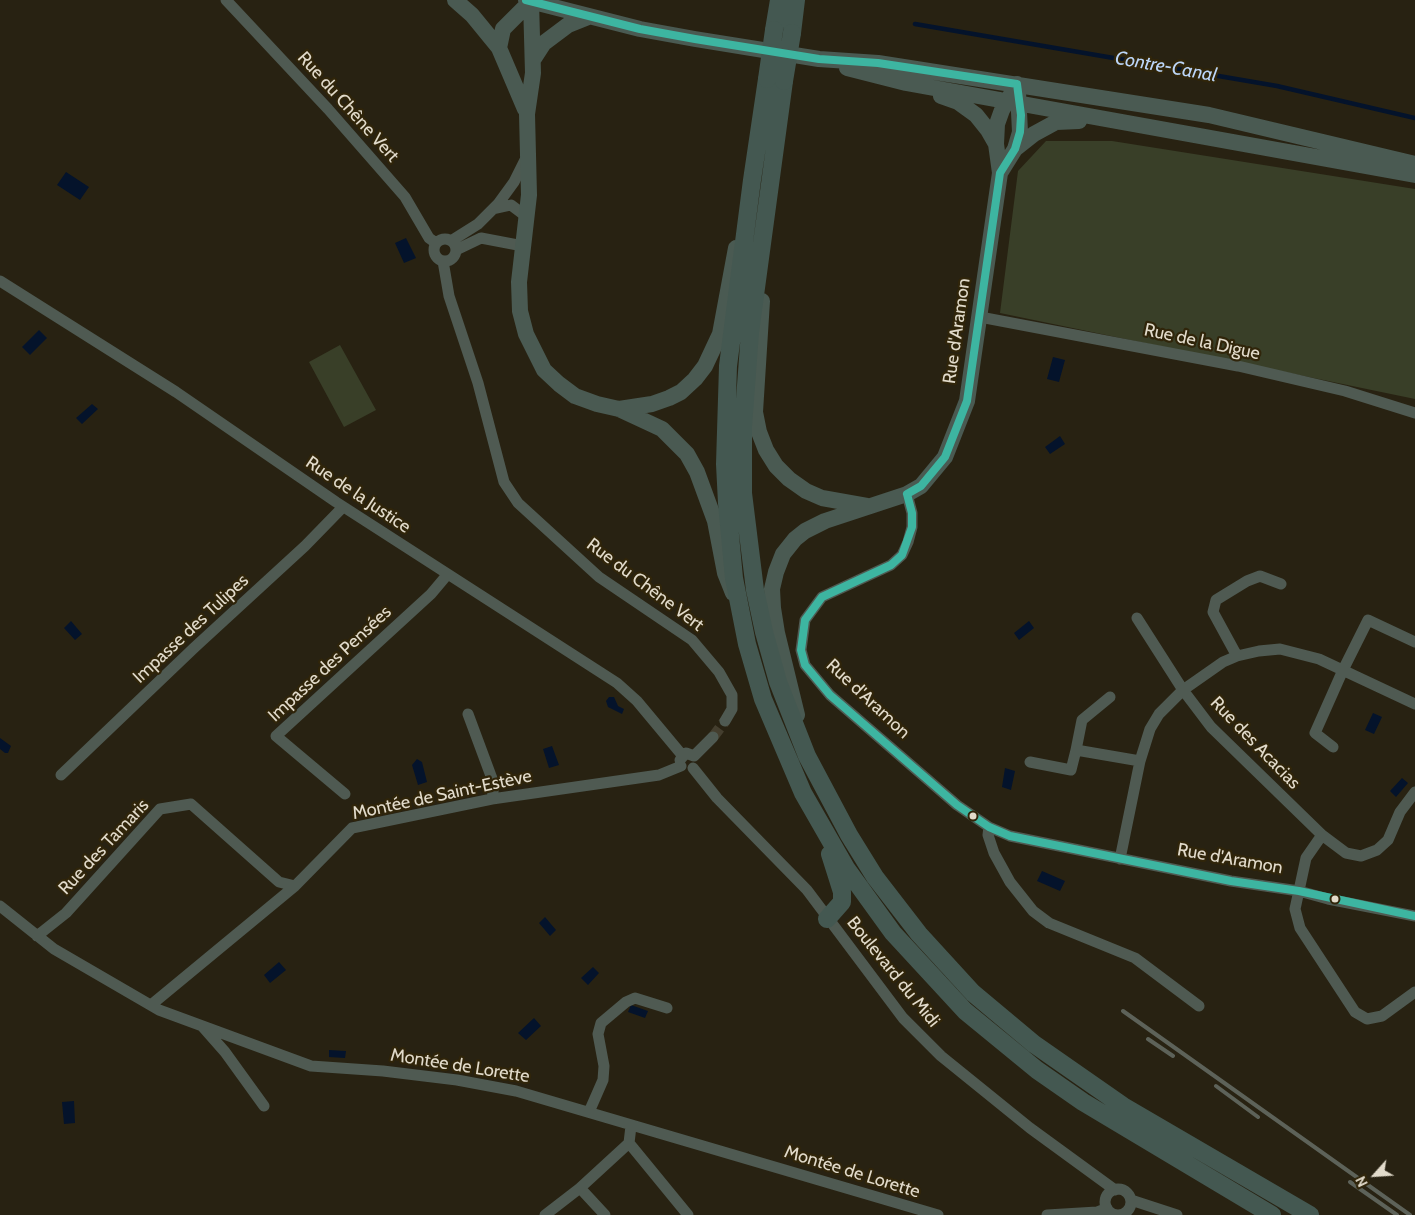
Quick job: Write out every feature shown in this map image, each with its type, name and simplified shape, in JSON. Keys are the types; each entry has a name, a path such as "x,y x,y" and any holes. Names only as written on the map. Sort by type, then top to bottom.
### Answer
{"main road":[{"path":"455,0 472,15 499,48 527,114"},
{"path":"779,0 783,32"},
{"path":"619,409 652,404 681,392 695,379 713,352 720,334 775,80 783,32 796,0"},
{"path":"499,48 503,29 528,1"},
{"path":"528,1 640,30 819,59 878,64 1017,84 1209,115 1415,164"},
{"path":"528,1 533,60 527,114 530,150 527,217 519,282 520,311 533,351 544,370 575,396 619,409 662,429 688,454 697,472 715,521 725,573 742,616"},
{"path":"533,60 544,43 568,25 588,17"},
{"path":"819,59 878,77 906,83 1415,175"},
{"path":"775,80 755,412 759,432 766,450 776,466 806,491 822,498 867,506"},
{"name":"Rue d'Aramon","path":"906,83 958,102 976,115 996,144"},
{"name":"Rue d'Aramon","path":"1000,173 1015,149 1020,132 1014,102 1017,84"},
{"name":"Rue d'Aramon","path":"907,494 921,486 945,456 967,401 1000,173 996,144 997,124 1014,102"},
{"name":"Rue d'Aramon","path":"1015,149 1034,134 1056,122 1068,120 1139,126"},
{"path":"770,178 750,332 743,426 743,493 755,590 764,632 778,682 807,756 849,835 875,877 919,934 973,993 1034,1044 1123,1106 1310,1215"},
{"path":"752,180 728,366 725,464 730,542 742,616 763,699 803,793 821,828 846,868 893,933 971,1017 1037,1070 1083,1102 1272,1215"},
{"path":"807,756 777,633 772,590 776,572 784,554 795,539 805,531 825,521 907,494"},
{"path":"821,828 842,892 842,902 827,919"}],"street":[{"name":"Rue du Chêne Vert","path":"226,0 328,109 405,197 429,238 436,244"},
{"path":"523,246 481,238 454,245 441,239 436,244 434,254 443,261 453,257 454,245 493,209 514,182 530,150"},
{"path":"493,209 511,205 527,217"},
{"name":"Rue du Chêne Vert","path":"443,261 449,296 478,383 504,482 518,503 599,577 692,640 719,672 732,696 732,709 725,721"},
{"name":"Rue de la Justice","path":"0,281 176,392 343,507 617,683 637,702 685,763"},
{"name":"Rue de la Digue","path":"980,317 1244,368 1345,391 1415,414"},
{"name":"Rue d'Aramon","path":"907,494 912,513 912,527 902,555 891,565 822,597 805,620 801,650 809,670 830,695 957,805 989,827 1010,836 1120,859 1299,891 1328,899 1415,916"},
{"name":"Impasse des Tulipes","path":"61,775 195,647 305,546 343,507"},
{"name":"Impasse des Pensées","path":"345,794 276,736 431,594 447,575"},
{"path":"1237,656 1213,612 1216,600 1247,581 1260,576 1281,584"},
{"name":"Rue des Acacias","path":"1137,618 1183,690 1211,728 1322,835 1346,853 1361,856 1377,850 1388,840 1400,812 1415,792"},
{"path":"1333,747 1315,732 1368,620 1415,642"},
{"path":"1120,859 1140,761 1150,729 1159,714 1196,679 1237,656 1259,651 1280,650 1319,659 1415,704"},
{"path":"1030,762 1071,770 1082,720 1110,697"},
{"path":"468,714 494,784 492,800"},
{"path":"685,763 689,753 694,756 713,737"},
{"path":"1076,750 1140,761"},
{"name":"Montée de Saint-Estève","path":"151,1005 295,886 352,828 492,800 660,775 685,763"},
{"name":"Boulevard du Midi","path":"685,763 807,890 903,1018 941,1056 1030,1128 1115,1190"},
{"name":"Rue des Tamaris","path":"37,936 66,913 160,809 191,804 279,882 295,886"},
{"path":"989,827 988,835 994,853 1010,882 1033,911 1048,924 1135,958 1199,1006"},
{"path":"1322,835 1306,858 1295,909 1300,928 1355,1012 1367,1019 1382,1016 1415,992"},
{"name":"Montée de Lorette","path":"0,906 54,950 151,1005 203,1027 311,1066 384,1071 457,1080 516,1091 938,1215"},
{"path":"589,1112 603,1080 604,1066 598,1034 601,1023 626,1002 635,998 667,1008"},
{"path":"203,1027 225,1052 264,1106"},
{"path":"545,1215 580,1188 629,1143 631,1126"},
{"path":"629,1143 688,1215"},
{"path":"580,1188 605,1215"},
{"path":"1112,1213 1106,1197 1115,1190 1122,1190 1131,1200 1177,1215"},
{"path":"1046,1215 1126,1212 1131,1200"}],"green space":[{"path":"1046,141 1112,141 1415,189 1415,399 1000,313 1018,171"},
{"path":"340,345 376,410 344,427 309,362"}],"water":[{"path":"66,172 89,187 80,200 57,185"},
{"path":"406,238 416,258 404,263 395,243"},
{"path":"39,330 47,338 30,355 22,347"},
{"path":"1053,357 1065,360 1059,382 1047,379"},
{"path":"92,404 98,409 82,424 76,418"},
{"path":"1060,436 1065,444 1050,454 1045,447"},
{"path":"71,621 82,634 75,640 64,628"},
{"path":"1029,621 1034,628 1019,640 1014,633"},
{"path":"609,697 614,697 618,706 624,709 622,714 608,707 606,701"},
{"path":"1373,713 1382,717 1374,734 1365,730"},
{"path":"0,738 11,746 8,753 0,749"},
{"path":"552,746 559,765 549,768 543,749"},
{"path":"417,759 422,762 427,782 418,785 412,765"},
{"path":"1005,768 1015,771 1011,790 1002,787"},
{"path":"1402,778 1408,783 1396,797 1390,791"},
{"path":"1042,871 1065,881 1060,891 1037,881"},
{"path":"545,917 556,930 550,936 539,923"},
{"path":"279,962 286,970 270,983 264,975"},
{"path":"593,967 599,973 588,985 581,978"},
{"path":"631,1005 648,1011 645,1018 628,1012"},
{"path":"534,1018 541,1026 526,1040 518,1033"},
{"path":"329,1050 346,1051 345,1058 329,1057"},
{"path":"74,1101 75,1123 64,1124 62,1102"}],"waterway":[{"name":"Contre-Canal","path":"915,24 1277,86 1415,118"}],"tunnel":[{"path":"713,737 725,721"}],"railway":[{"path":"1123,1011 1410,1215"},
{"path":"1148,1039 1173,1056"},
{"path":"1216,1086 1258,1117"},
{"path":"1350,1182 1397,1215"}],"transit line":[{"path":"526,0 640,29 695,39 819,59 878,63 1017,84 1021,115 1020,132 1015,149 1000,173 967,401 945,457 921,486 907,494"},
{"path":"907,494 912,513 912,527 902,555 891,565 822,597 805,620 801,650 805,665 830,695 957,805 989,827 1010,836 1231,881 1299,891 1415,916"}]}
